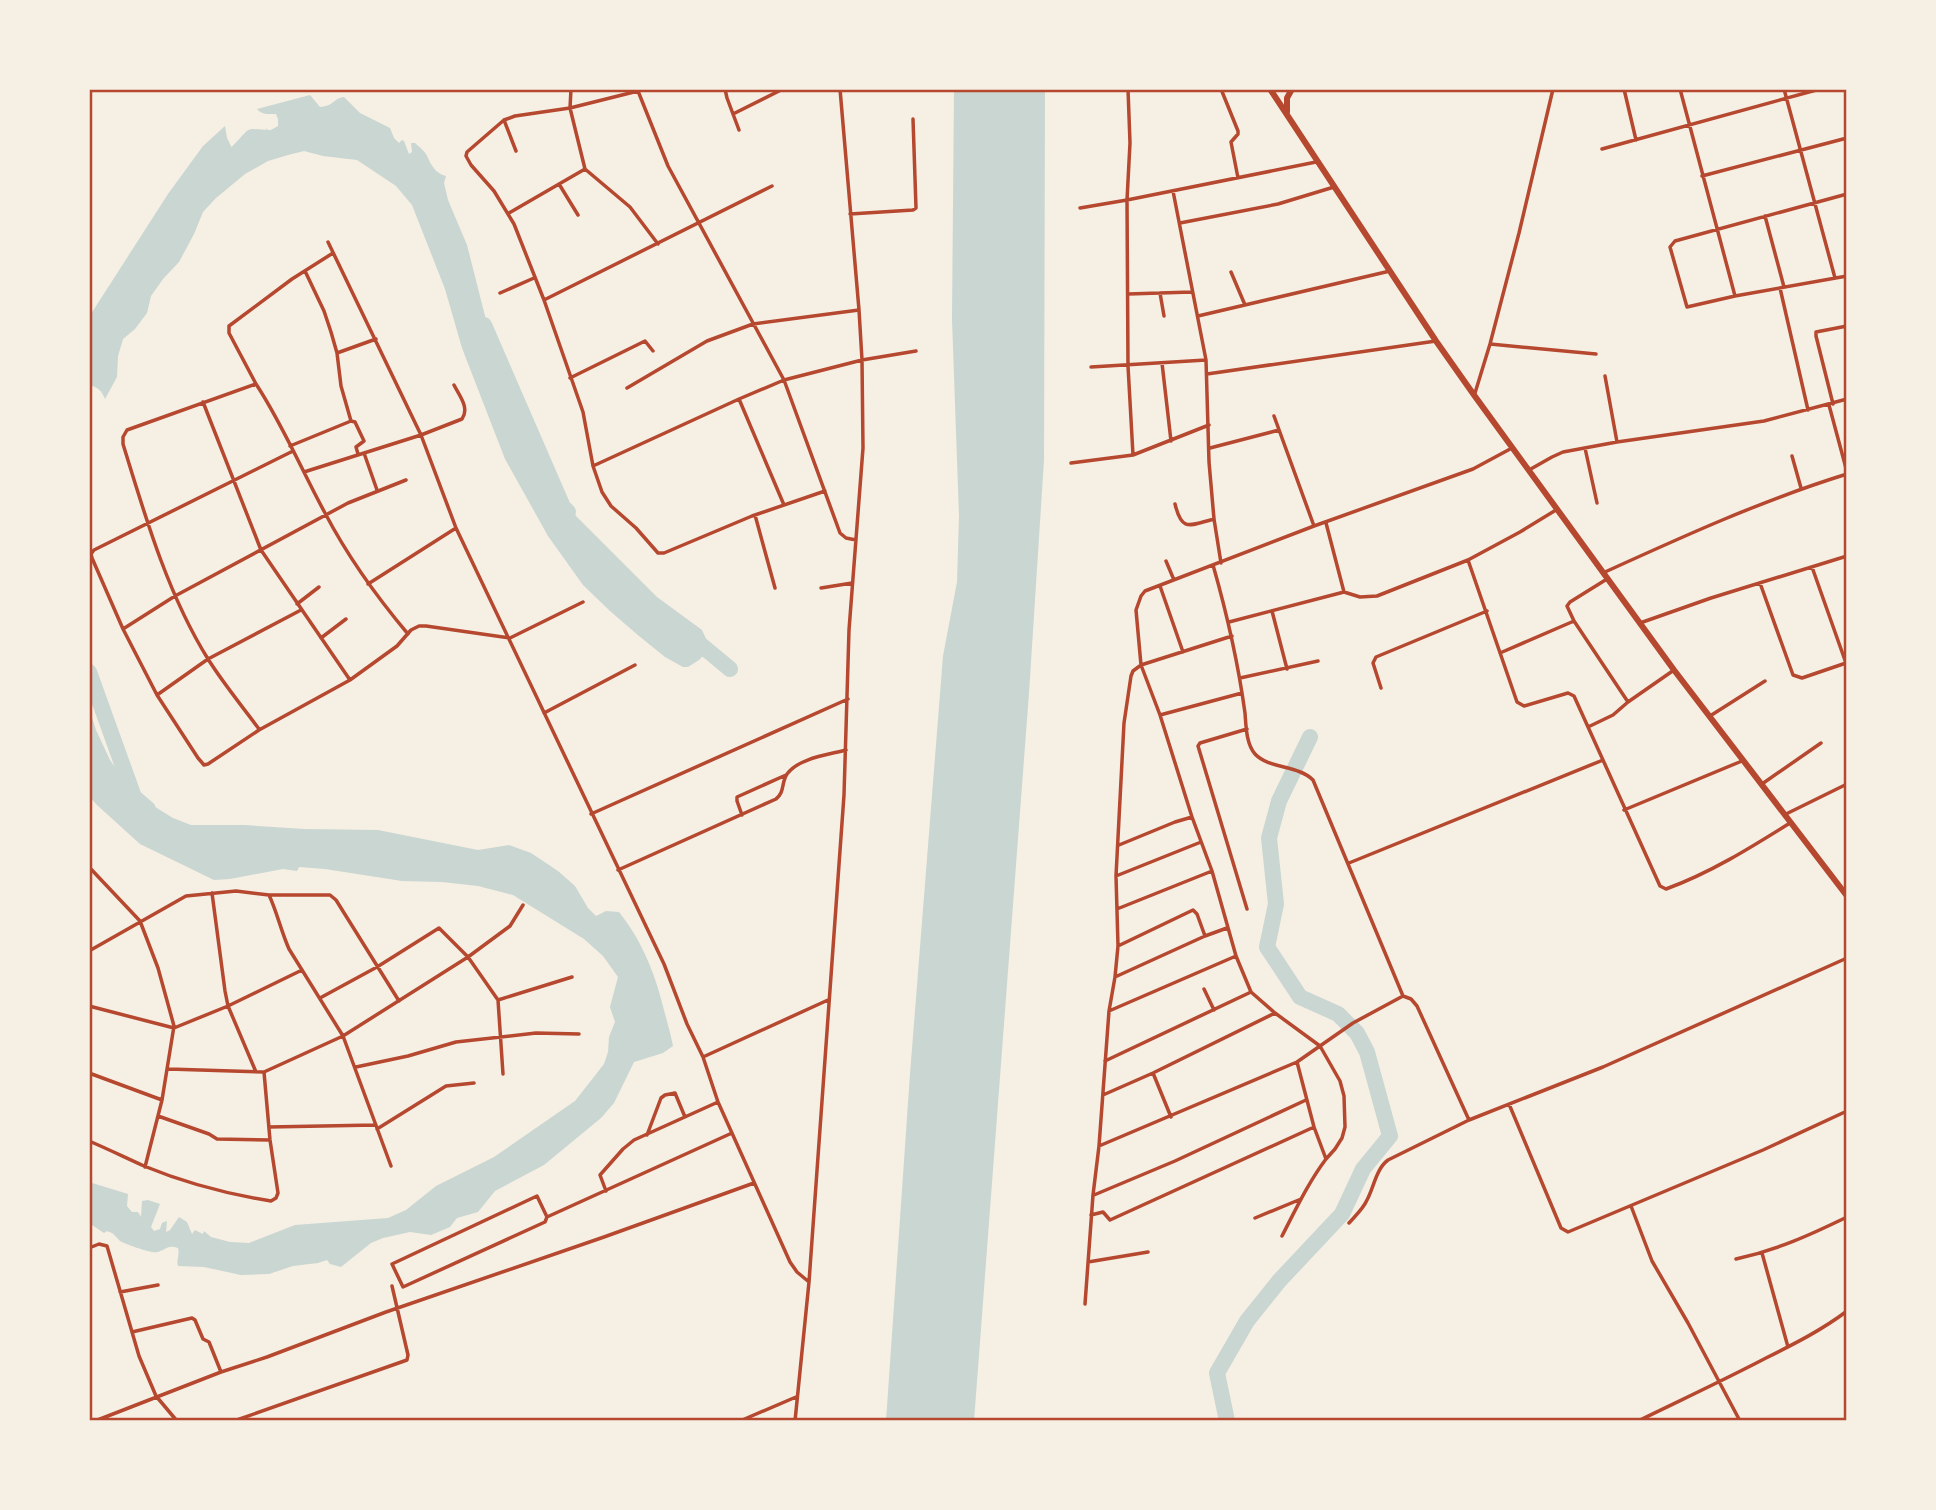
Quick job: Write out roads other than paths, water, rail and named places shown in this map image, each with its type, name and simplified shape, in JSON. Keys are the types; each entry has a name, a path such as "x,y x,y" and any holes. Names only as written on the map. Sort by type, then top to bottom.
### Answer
{"main road":[{"path":"1270,89 1474,395 1674,670 1847,896"},
{"path":"1288,114 1287,98 1292,89"}],"street":[{"path":"571,89 570,108 584,169 630,207 657,244"},
{"path":"725,89 739,130"},
{"path":"733,114 783,89"},
{"path":"795,1421 809,1282 844,795 848,652 863,448 859,310 840,89"},
{"path":"1128,89 1128,366 1133,455"},
{"path":"1221,89 1238,131 1231,142 1238,178"},
{"path":"1474,395 1490,344 1553,89"},
{"path":"1624,89 1636,140"},
{"path":"1680,89 1735,296"},
{"path":"1784,89 1835,278"},
{"path":"1602,149 1820,89"},
{"path":"825,491 755,515 658,554 636,528 611,506 602,492 593,466 583,412 544,300 509,212 466,156 467,152 505,121 522,114 570,108 637,90 668,166 783,380 825,491 840,533 846,538 856,540"},
{"path":"850,214 916,208 913,119"},
{"path":"505,121 516,152"},
{"path":"1702,176 1847,138"},
{"path":"1080,208 1318,161"},
{"path":"509,212 584,169"},
{"path":"559,184 578,215"},
{"path":"544,300 772,186"},
{"path":"1180,223 1278,204 1334,187"},
{"path":"1174,191 1208,374 1209,449 1214,519 1221,563"},
{"path":"1847,194 1671,243 1687,307 1847,276"},
{"path":"1765,216 1808,410"},
{"path":"328,242 421,435 456,528 664,964 703,1057 718,1102 790,1262 809,1282"},
{"path":"333,253 305,270 229,326 229,333 326,515 368,584 408,634"},
{"path":"305,270 324,311 337,353 341,386 351,422"},
{"path":"1198,316 1390,271"},
{"path":"1231,272 1245,305"},
{"path":"500,293 534,278"},
{"path":"1129,294 1192,292"},
{"path":"1160,293 1164,316"},
{"path":"627,388 700,345 753,324 859,310"},
{"path":"1628,702 1567,610 1567,604 1607,575 1703,527 1801,488 1847,473 1836,435 1816,332 1847,326"},
{"path":"337,353 376,339"},
{"path":"570,378 645,341 653,351"},
{"path":"1208,374 1436,341"},
{"path":"1490,344 1596,354"},
{"path":"593,466 783,380 862,360 916,351"},
{"path":"1091,367 1206,360"},
{"path":"1162,363 1171,441"},
{"path":"1605,376 1617,442"},
{"path":"256,384 127,430 123,436 123,444 175,596 208,659 259,730"},
{"path":"304,472 457,422 465,416 464,405 454,385"},
{"path":"739,399 784,505"},
{"path":"1529,470 1563,452 1764,421 1847,399"},
{"path":"203,402 261,550 350,680"},
{"path":"1274,416 1314,526"},
{"path":"358,454 356,447 364,441 358,425 351,422 291,448 233,481 94,550 91,554 123,629 157,695 204,765 259,730 350,680 397,646 415,628 426,626 510,638 583,602"},
{"path":"1071,463 1133,455 1209,425"},
{"path":"1209,449 1279,430"},
{"path":"1282,1236 1309,1183 1342,1138 1345,1127 1344,1096 1340,1080 1320,1046 1251,992 1236,956 1212,871 1141,665 1136,610 1138,602 1145,591 1473,469 1512,448"},
{"path":"1585,448 1597,503"},
{"path":"363,452 377,490"},
{"path":"1792,456 1801,488"},
{"path":"123,629 175,596 357,498 406,480"},
{"path":"1175,504 1183,524 1214,519"},
{"path":"1229,622 1344,592 1366,598 1377,596 1468,560 1520,533 1558,509"},
{"path":"755,515 775,588"},
{"path":"1326,523 1344,592"},
{"path":"368,584 456,528"},
{"path":"1640,623 1847,556"},
{"path":"1468,560 1517,702 1524,706 1572,694 1653,873 1663,888 1701,875 1790,823"},
{"path":"1166,561 1174,580"},
{"path":"1213,565 1232,636 1252,749 1264,760 1305,774 1313,780 1403,996 1411,999 1417,1006 1469,1120"},
{"path":"1760,583 1793,675 1802,678 1846,664 1812,567"},
{"path":"821,588 852,583"},
{"path":"1160,586 1183,652"},
{"path":"297,604 319,587"},
{"path":"157,695 208,659 302,610"},
{"path":"1272,611 1287,669"},
{"path":"1381,688 1373,663 1376,657 1487,611"},
{"path":"321,638 346,619"},
{"path":"1500,653 1574,621"},
{"path":"1085,1304 1109,1011 1118,946 1116,876 1124,723 1131,676 1141,665 1232,636"},
{"path":"1240,678 1318,662"},
{"path":"543,714 635,665"},
{"path":"1588,727 1613,715 1674,670"},
{"path":"1710,716 1765,681"},
{"path":"1160,715 1242,693"},
{"path":"592,814 848,699"},
{"path":"1247,729 1202,742 1198,746 1247,909"},
{"path":"1761,784 1821,743"},
{"path":"742,815 737,797 788,774 799,764 846,751"},
{"path":"1348,863 1602,760"},
{"path":"1625,810 1743,760"},
{"path":"618,870 780,796 788,774"},
{"path":"1784,815 1847,784"},
{"path":"1118,845 1192,817"},
{"path":"1116,876 1201,842"},
{"path":"89,867 140,921 158,968 174,1028 162,1100 145,1167"},
{"path":"1116,909 1212,871"},
{"path":"89,876 95,873"},
{"path":"89,951 186,896 236,891 269,895 330,895 399,1001"},
{"path":"212,893 228,1006 256,1072"},
{"path":"269,895 278,913 284,938 344,1036 391,1166"},
{"path":"168,1069 264,1072 344,1036 468,957 510,926 523,905"},
{"path":"1118,946 1193,911 1197,914 1205,936"},
{"path":"320,998 377,967 439,928 468,957 498,1000 503,1073"},
{"path":"1115,977 1227,928"},
{"path":"1109,1011 1236,956"},
{"path":"1349,1223 1367,1200 1383,1163 1469,1120 1603,1067 1847,958"},
{"path":"89,1006 174,1028 302,971"},
{"path":"498,1000 572,977"},
{"path":"1205,989 1214,1010"},
{"path":"1105,1061 1251,992"},
{"path":"1100,1146 1297,1062 1353,1023 1403,996"},
{"path":"703,1057 828,1000"},
{"path":"1102,1095 1275,1013"},
{"path":"356,1067 456,1042 536,1033 579,1034"},
{"path":"1297,1062 1314,1128 1326,1159"},
{"path":"89,1141 145,1167 192,1184 227,1194 271,1201 278,1193 264,1072"},
{"path":"89,1073 162,1100"},
{"path":"1153,1073 1171,1117"},
{"path":"269,1127 377,1127 446,1086 474,1083"},
{"path":"647,1135 665,1095 675,1093 685,1117"},
{"path":"1093,1195 1175,1161 1306,1100"},
{"path":"606,1191 601,1173 629,1144 718,1102"},
{"path":"1509,1104 1563,1230 1568,1232 1846,1113"},
{"path":"158,1116 217,1139 270,1140"},
{"path":"1091,1215 1103,1212 1110,1220 1314,1128"},
{"path":"547,1217 537,1196 392,1264 402,1287 545,1222 547,1217 732,1133"},
{"path":"95,1421 221,1371 754,1183"},
{"path":"1255,1218 1303,1198"},
{"path":"1631,1206 1652,1261 1740,1421"},
{"path":"1737,1259 1762,1254 1791,1243 1847,1217"},
{"path":"89,1248 99,1244 107,1246 139,1356 156,1396 177,1421"},
{"path":"1088,1262 1148,1252"},
{"path":"1762,1254 1788,1347"},
{"path":"120,1292 158,1285"},
{"path":"234,1421 407,1360 392,1286"},
{"path":"1638,1421 1788,1347 1847,1311"},
{"path":"132,1332 192,1318 202,1339 209,1342 221,1371"},
{"path":"740,1421 796,1397"}],"waterway":[{"path":"237,153 252,137 284,139"},
{"path":"484,325 563,507 568,512"},
{"path":"689,635 730,669"},
{"path":"89,672 134,797 148,809"},
{"path":"1227,1421 1217,1373 1247,1321 1279,1281 1342,1214 1363,1169 1390,1136 1367,1052 1357,1033 1338,1014 1300,997 1267,947 1276,904 1269,838 1279,801 1310,737"}]}
